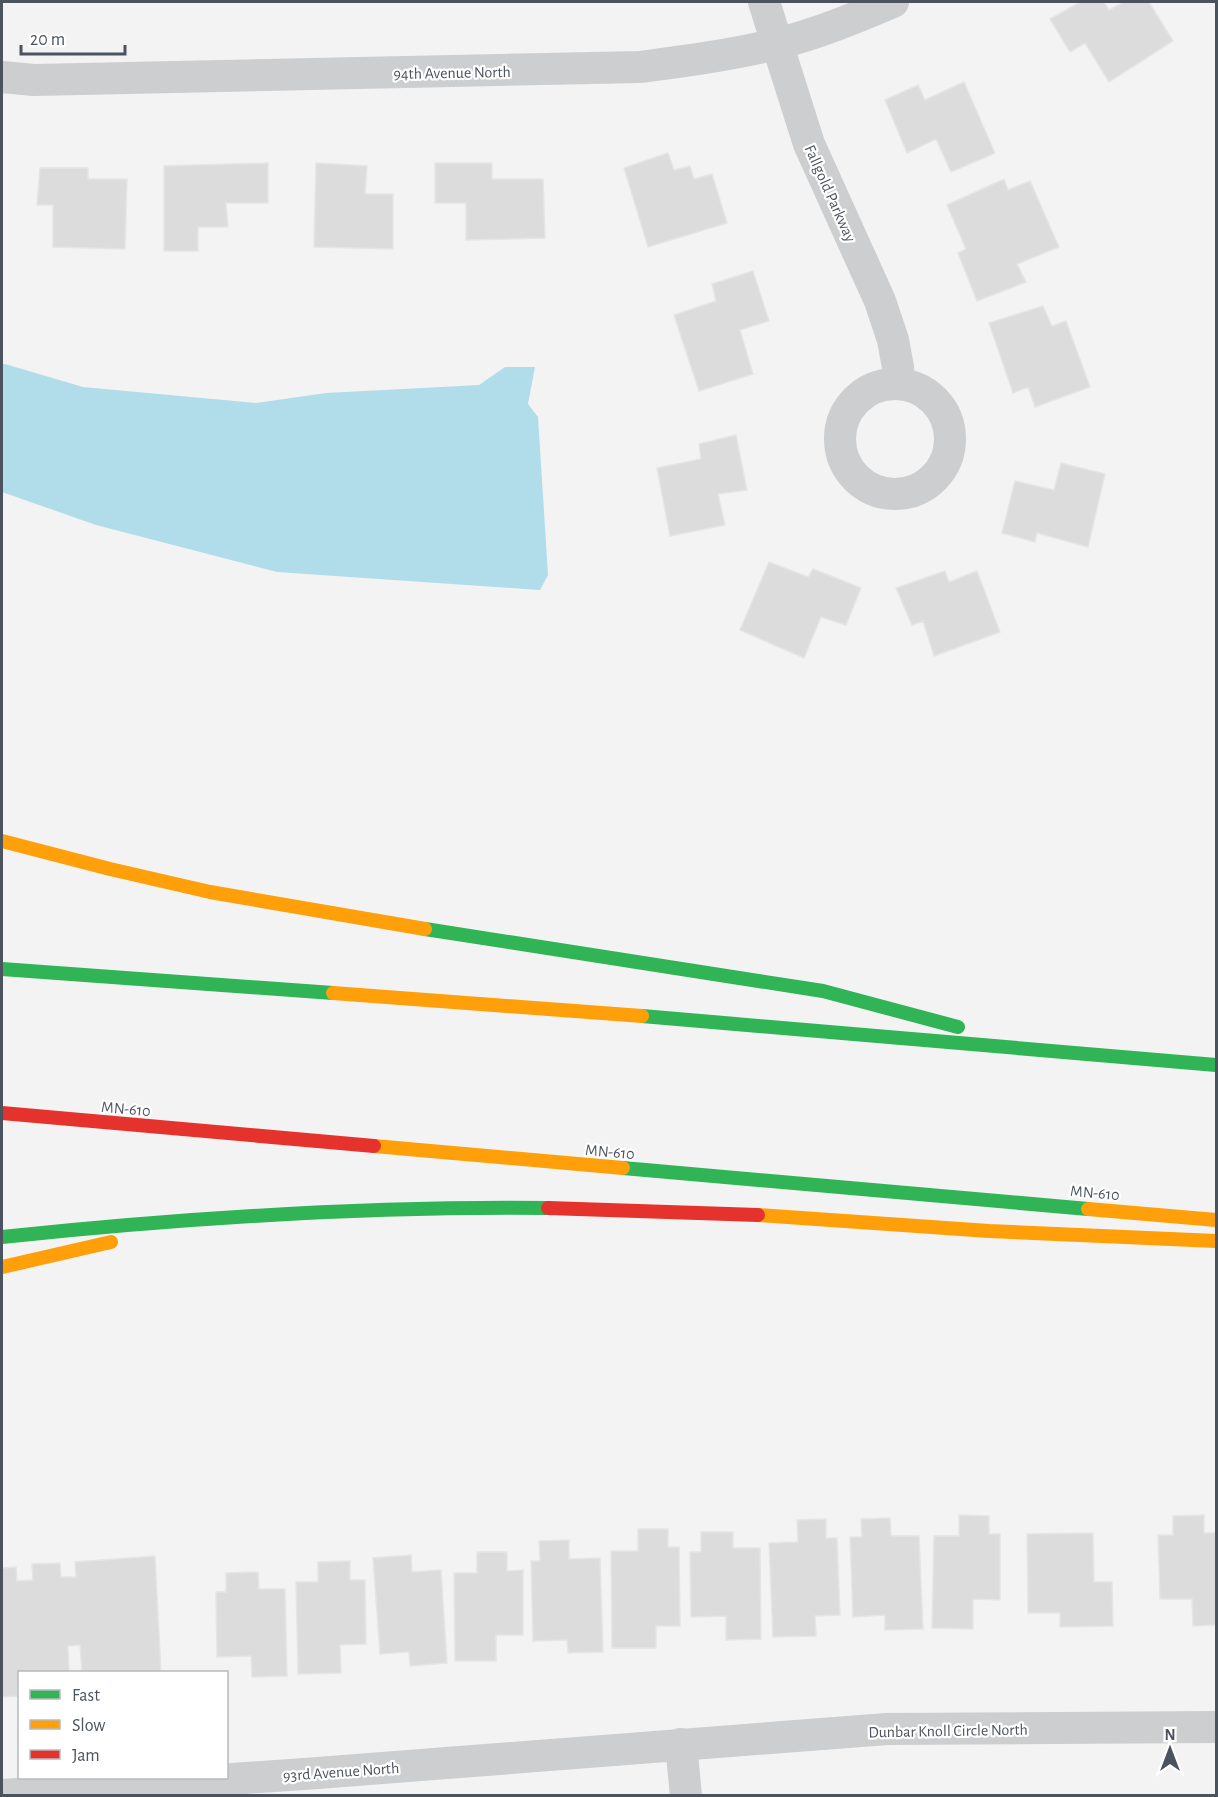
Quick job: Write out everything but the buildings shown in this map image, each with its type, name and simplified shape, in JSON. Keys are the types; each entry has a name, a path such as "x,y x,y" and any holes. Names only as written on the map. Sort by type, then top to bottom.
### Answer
{"highway":[{"path":"2,841 110,869 221,894 382,922 823,991 1041,1049"},
{"path":"7,969 590,1012 1216,1065"},
{"name":"MN-610","path":"2,1113 1216,1220"},
{"path":"2,1237 124,1224 210,1218 303,1212 465,1207 604,1209 796,1217 988,1231 1216,1241"},
{"path":"2,1266 56,1256 210,1218"}],"street":[{"name":"Fallgold Parkway","path":"764,2 809,144 880,302 893,340 899,383"},
{"name":"94th Avenue North","path":"2,77 34,80 640,67 708,58 776,44 832,27 893,2"},
{"name":"Dunbar Knoll Circle North","path":"681,1744 887,1729 1216,1728"},
{"name":"93rd Avenue North","path":"2,1795 681,1744"},
{"path":"681,1744 686,1796"}],"water":[{"path":"2,364 83,387 256,403 326,393 479,385 505,367 535,367 528,404 538,417 548,575 540,590 277,572 96,525 2,492"}],"traffic: fast":[{"path":"425,929 823,991 958,1027"},
{"path":"2,969 333,993"},
{"path":"642,1016 1216,1065"},
{"path":"623,1168 1088,1209"},
{"path":"2,1237 138,1224 343,1211 548,1208"}],"traffic: slow":[{"path":"2,841 210,892 425,929"},
{"path":"333,993 642,1016"},
{"path":"374,1146 623,1168"},
{"path":"1088,1209 1216,1220"},
{"path":"758,1215 989,1231 1216,1241"},
{"path":"2,1267 111,1242"}],"traffic: jam":[{"path":"2,1113 374,1146"},
{"path":"548,1208 758,1215"}]}
